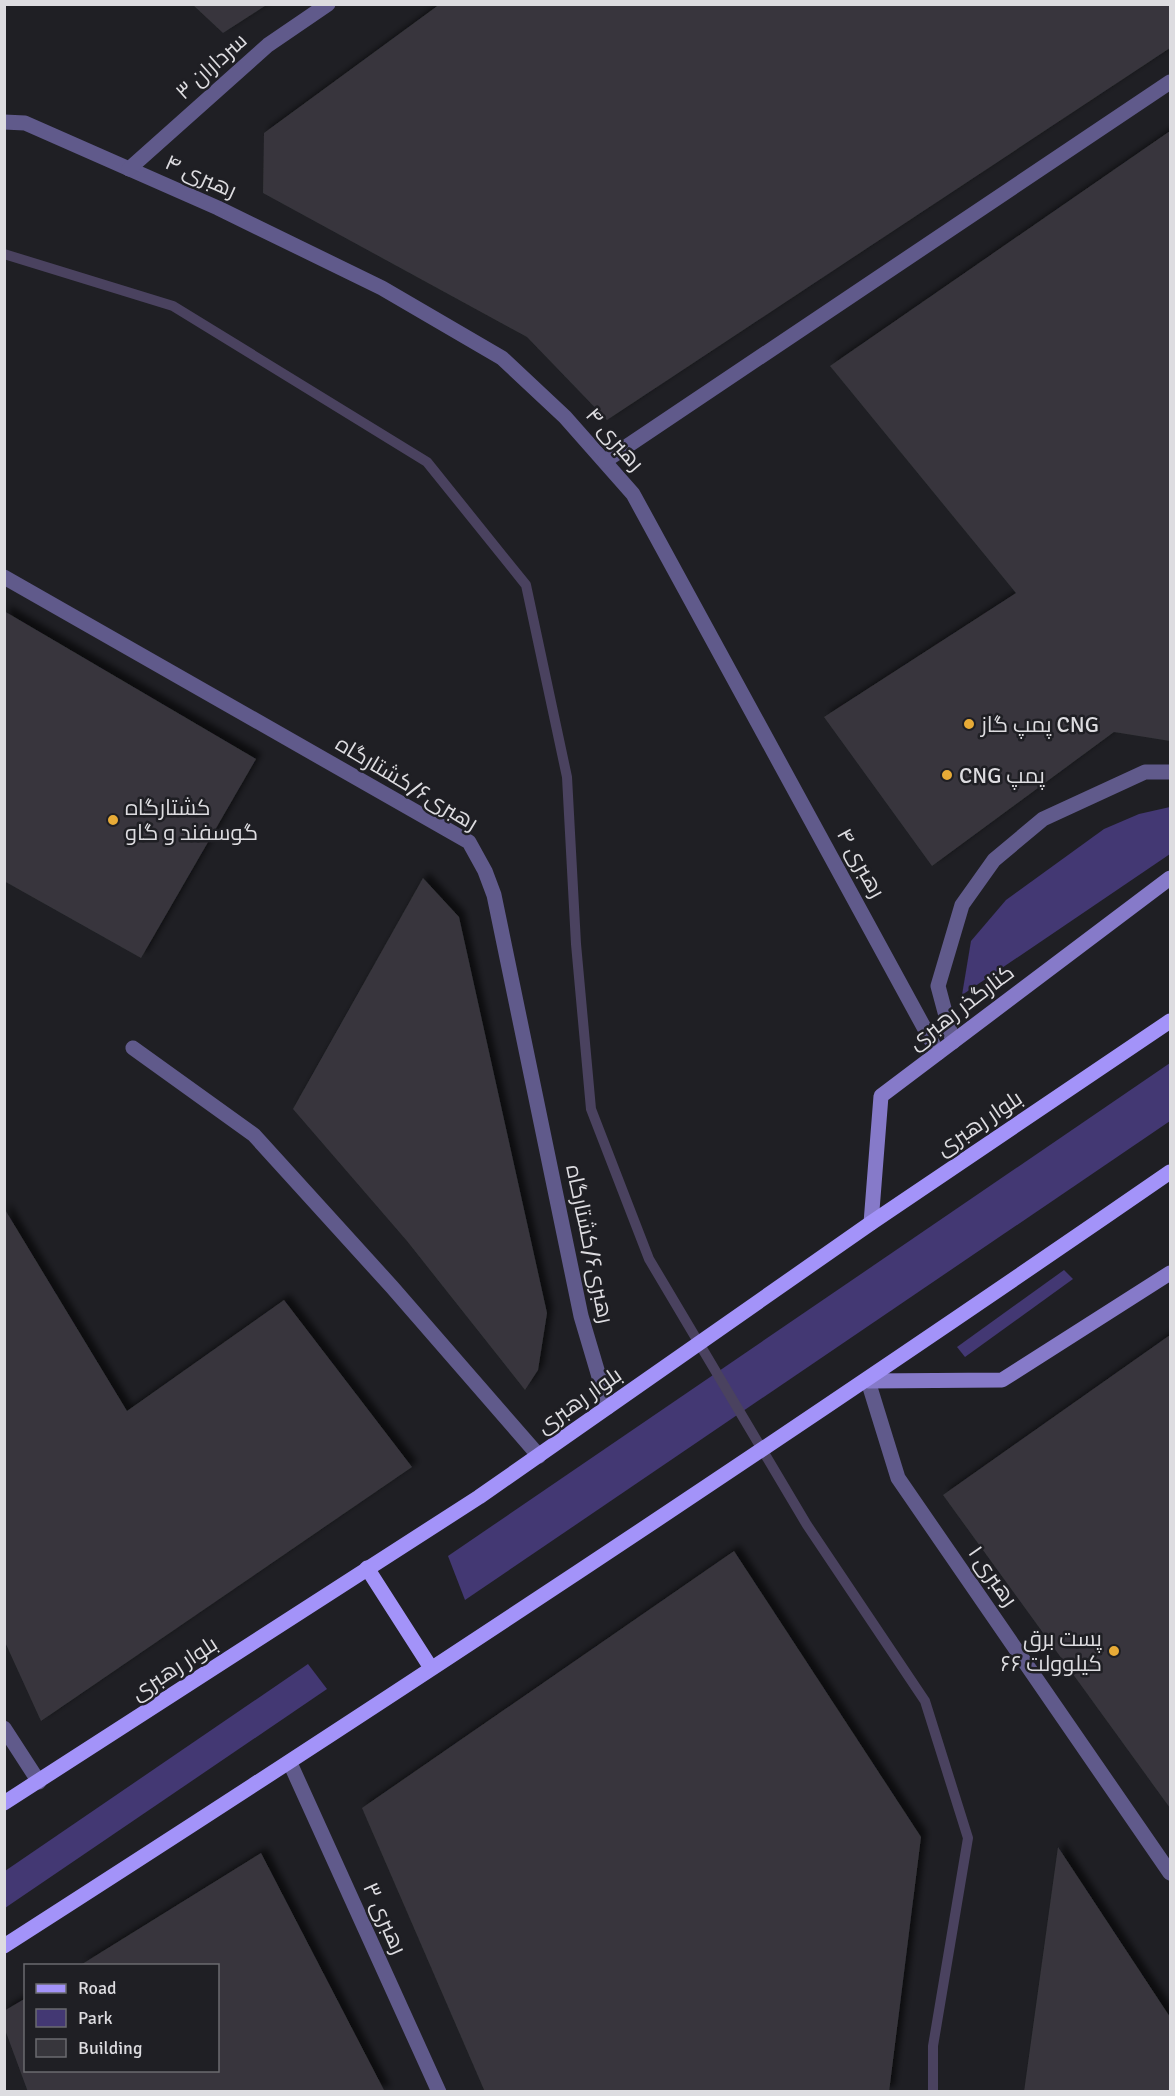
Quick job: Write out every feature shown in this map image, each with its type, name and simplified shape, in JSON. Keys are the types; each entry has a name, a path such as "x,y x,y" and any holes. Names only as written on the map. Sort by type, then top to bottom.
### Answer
{"main road":[{"name":"بلوار رهبری","path":"4,1803 539,1456 871,1223 1170,1021"},
{"path":"4,1946 290,1763 746,1458 868,1381 1170,1172"},
{"path":"367,1568 431,1668"}],"street":[{"name":"سرداران ۳","path":"129,168 268,45 328,4"},
{"path":"604,461 1170,82"},
{"name":"رهبری ۴","path":"4,122 25,123 129,168 218,208 382,288 502,358 565,417 633,494 938,1053"},
{"name":"رهبری۶/کشتارگاه","path":"4,577 469,842 485,871 494,895 581,1316 614,1403"},
{"path":"953,1042 938,986 962,905 994,860 1043,819 1145,772 1170,772"},
{"name":"کنارگذر رهبری","path":"871,1223 881,1096 1170,878"},
{"path":"133,1048 254,1135 393,1287 539,1456"},
{"path":"868,1381 1002,1380 1170,1273"},
{"name":"رهبری ۱","path":"868,1381 898,1478 1170,1873"},
{"path":"4,1728 39,1782"},
{"name":"رهبری ۳","path":"290,1763 439,2091"}],"green space":[{"path":"1170,807 1170,854 962,995 971,941 1006,900 1104,829 1139,814"},
{"path":"1170,1063 1170,1121 465,1600 448,1556"},
{"path":"1064,1270 1073,1279 965,1357 957,1347"},
{"path":"308,1664 327,1689 5,1908 5,1871"}],"building":[{"path":"192,4 268,4 223,33"},
{"path":"440,4 1170,4 1170,48 607,420 527,337 263,193 264,133"},
{"path":"1170,131 1170,741 1114,732 932,866 824,717 1016,593 830,366"},
{"name":"کشتارگاه گوسفند و گاو","path":"4,611 256,759 141,958 4,881"},
{"path":"423,878 459,917 547,1313 538,1370 525,1390 407,1241 293,1109"},
{"path":"4,1208 127,1411 284,1300 412,1467 41,1721 4,1640"},
{"name":"پست برق ۶۶ کیلوولت","path":"1170,1335 1170,1808 943,1495"},
{"path":"734,1551 921,1837 889,2092 485,2092 362,1808"},
{"path":"1058,1847 1170,2017 1170,2092 1024,2092"},
{"path":"261,1853 385,2092 28,2092 4,2027 4,2011 24,1999 24,2072 219,2072 219,1964 82,1964"}],"waterway":[{"path":"4,254 173,306 427,462 526,585 567,777 576,944 591,1109 649,1259 807,1525 925,1701 968,1838 933,2046 933,2092"}],"place":[{"name":"پمپ گاز CNG","path":"969,724"},
{"name":"CNG پمپ","path":"947,775"},
{"name":"کشتارگاه گوسفند و گاو","path":"113,820"},
{"name":"پست برق ۶۶ کیلوولت","path":"1114,1651"}]}
